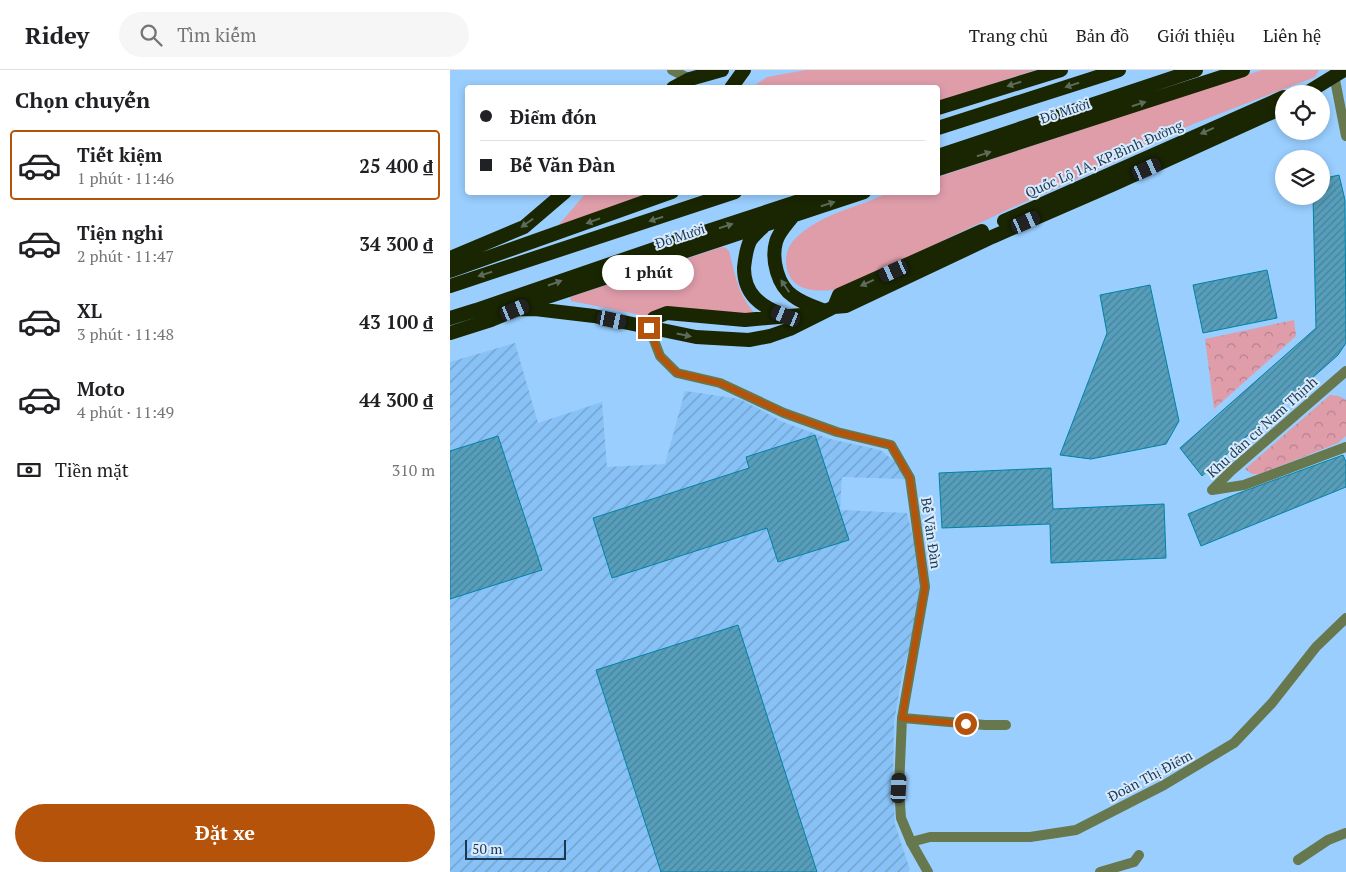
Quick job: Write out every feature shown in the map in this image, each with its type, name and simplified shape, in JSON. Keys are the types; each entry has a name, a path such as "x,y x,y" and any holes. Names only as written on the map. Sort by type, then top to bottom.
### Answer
{"highway":[{"path":"690,83 722,70"},
{"path":"733,85 744,70"},
{"path":"940,107 1061,70"},
{"name":"Đỗ Mười","path":"940,127 1119,70"},
{"name":"Đỗ Mười","path":"940,155 1196,70"},
{"name":"Đỗ Mười","path":"940,168 1243,70"},
{"path":"1317,85 1337,72"},
{"name":"Quốc Lộ 1A, KP.Bình Đường","path":"830,309 839,295 1275,101"},
{"path":"649,328 654,318 668,313 745,320 786,316 846,306 992,237 1275,111"},
{"path":"450,258 524,227 561,195"},
{"path":"450,271 664,195"},
{"name":"Đỗ Mười","path":"450,286 726,195"},
{"name":"Đỗ Mười","path":"450,318 819,195"},
{"name":"Đỗ Mười","path":"450,332 492,320 544,298 855,195"},
{"path":"786,316 771,311 761,304 750,292 744,279 745,258 750,240 769,223 805,200"},
{"path":"793,216 775,243 774,259 777,271 784,288 793,297 830,309"},
{"path":"476,310 536,309 594,316 696,337 749,340 770,336 790,329 830,309"}],"street":[{"path":"672,70 690,83"},
{"path":"1337,72 1346,136"},
{"name":"Bế Văn Đàn","path":"649,328 660,356 677,373 720,383 784,413 837,432 891,445 910,478 925,587 902,718 899,788 901,818 911,842 928,872"},
{"name":"Khu dân cư Nam Thịnh","path":"1346,371 1231,471 1212,490 1244,485 1346,447"},
{"name":"Đoàn Thị Điểm","path":"911,842 930,837 1030,837 1076,830 1156,789 1234,743 1272,704 1316,646 1346,618"},
{"path":"902,718 1006,725"},
{"path":"1298,860 1328,840 1346,833"},
{"path":"1100,872 1134,862 1139,856"}],"shaded area":[{"path":"515,343 538,423 602,402 607,467 665,464 685,391 740,399 783,422 830,439 880,450 898,464 904,479 842,477 840,510 907,513 914,542 920,592 916,625 903,670 894,722 893,785 895,824 910,870 908,872 450,872 450,362"}],"green space":[{"path":"806,70 1035,70 940,101 940,85 755,85 767,77"},
{"path":"1262,70 1319,70 1315,77 1294,85 1275,85 1275,92 1193,124 842,289 824,291 806,289 792,280 786,262 791,243 803,231 829,216 882,195 940,195 940,176"},
{"path":"584,195 656,195 556,228"},
{"path":"722,247 729,251 742,293 757,316 663,309 646,316 571,301 570,297"},
{"path":"1294,320 1296,336 1214,409 1205,339"},
{"path":"1330,395 1339,396 1346,400 1346,436 1338,443 1260,474 1252,474 1245,469"}],"building":[{"path":"1339,175 1345,200 1346,343 1338,355 1202,476 1180,448 1316,328 1313,205 1330,205 1330,177"},
{"path":"1267,270 1277,318 1203,333 1193,285"},
{"path":"1150,285 1179,421 1166,444 1091,459 1060,455 1107,333 1100,295"},
{"path":"815,435 849,540 778,562 767,528 612,578 593,518 749,468 746,457"},
{"path":"498,436 542,570 450,599 450,451"},
{"path":"1343,455 1346,462 1346,487 1201,546 1188,514"},
{"path":"1051,468 1053,509 1164,504 1166,558 1051,563 1050,524 942,528 939,473"},
{"path":"738,625 817,872 661,872 596,670"}],"route":[{"path":"649,328 660,356 677,373 720,383 784,413 837,432 891,445 910,478 925,587 902,718 966,724"}]}
